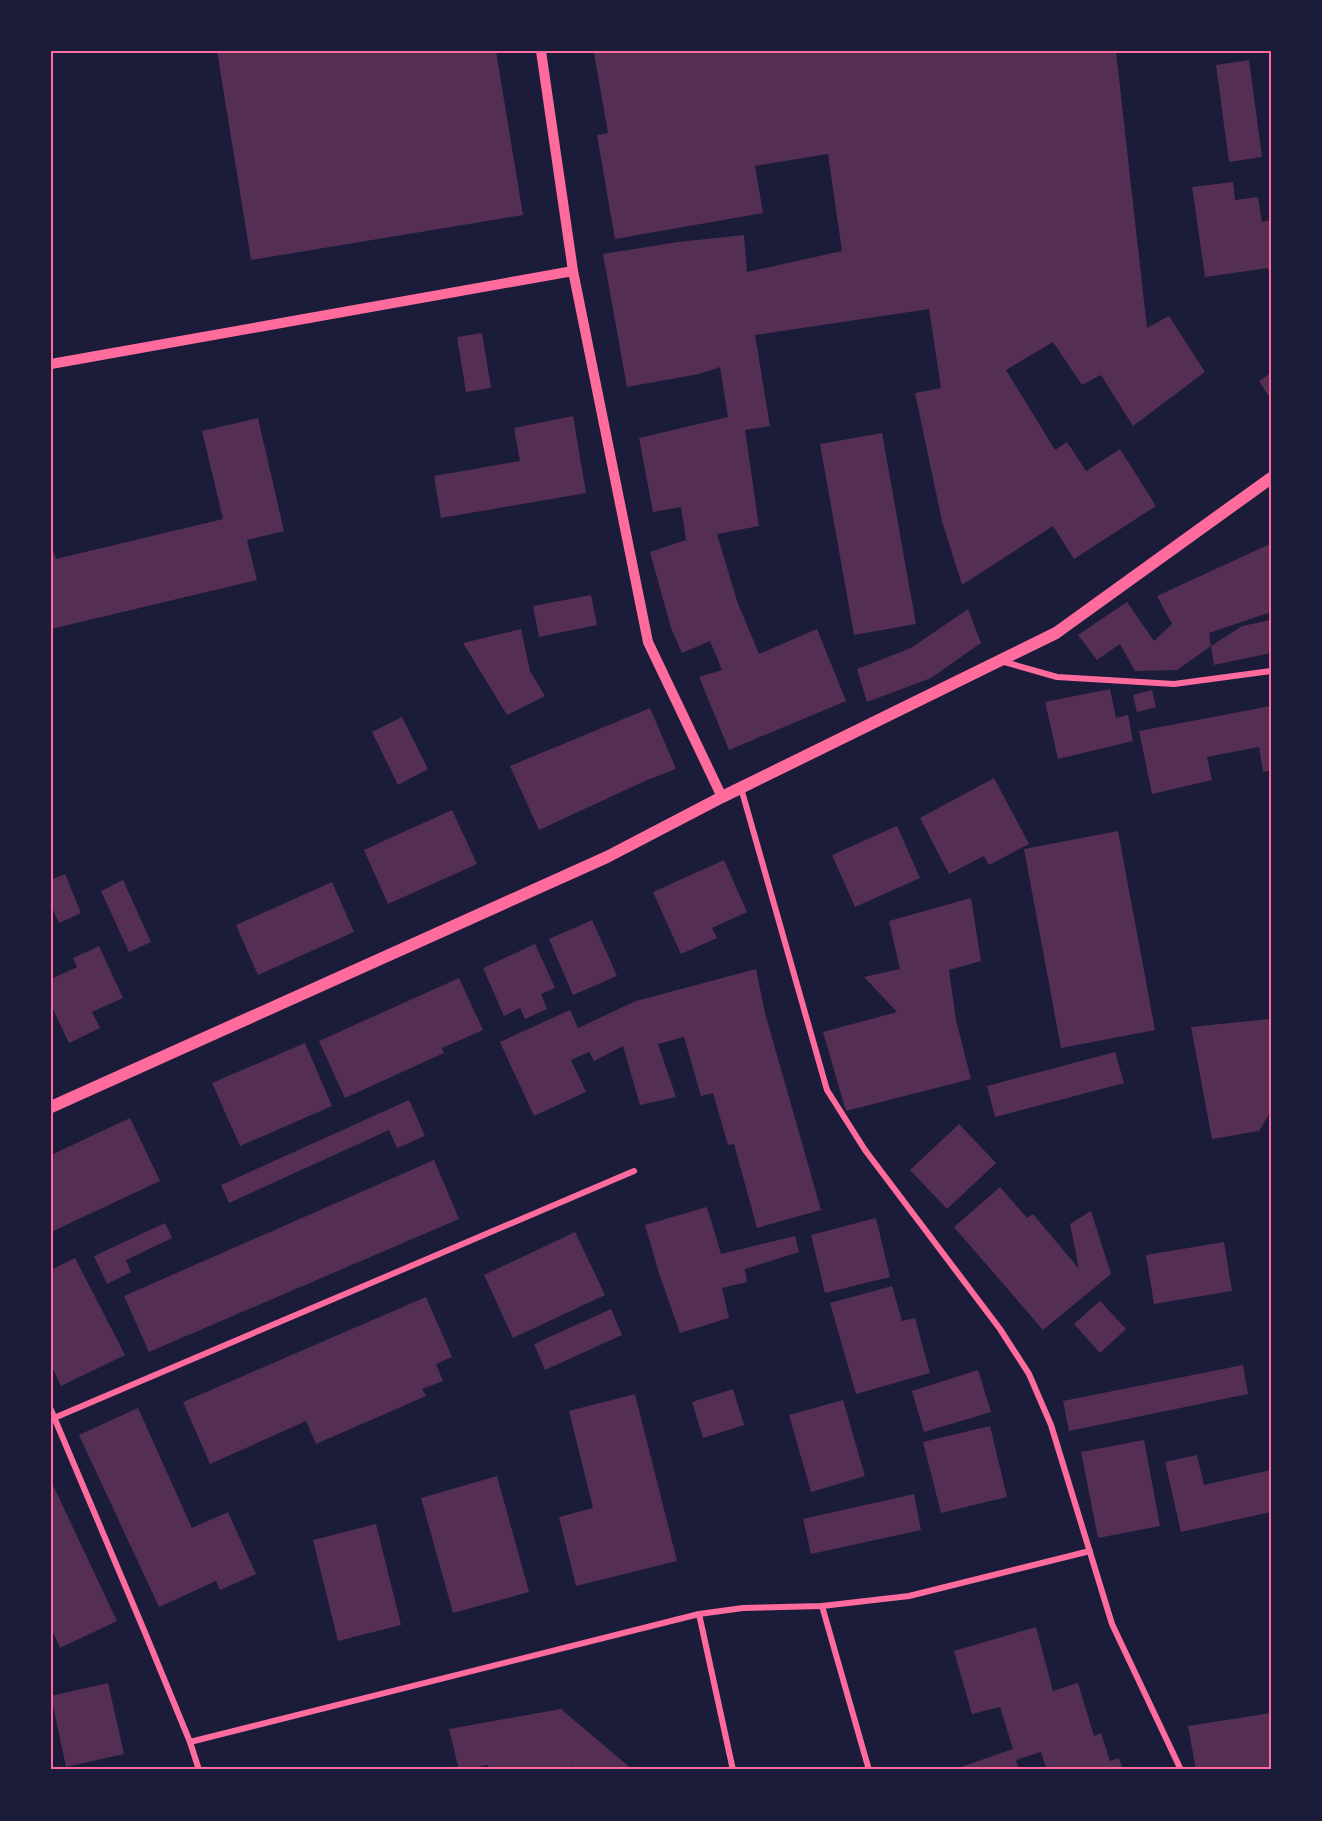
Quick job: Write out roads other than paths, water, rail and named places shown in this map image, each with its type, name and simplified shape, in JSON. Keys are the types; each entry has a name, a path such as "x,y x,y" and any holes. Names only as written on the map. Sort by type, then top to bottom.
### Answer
{"main road":[{"path":"51,1107 607,857 722,797 1056,633 1271,478"}],"street":[{"path":"541,51 573,271 648,642 722,797"},
{"path":"51,364 573,271"},
{"path":"1000,661 1058,677 1174,684 1271,671"},
{"path":"741,788 827,1090 865,1150 1000,1329 1029,1374 1051,1425 1112,1623 1181,1770"},
{"path":"54,1418 634,1171"},
{"path":"51,1410 190,1742 199,1770"},
{"path":"190,1742 699,1614 743,1608 822,1606 909,1596 1090,1551"},
{"path":"822,1606 869,1770"},
{"path":"699,1614 733,1770"}]}
